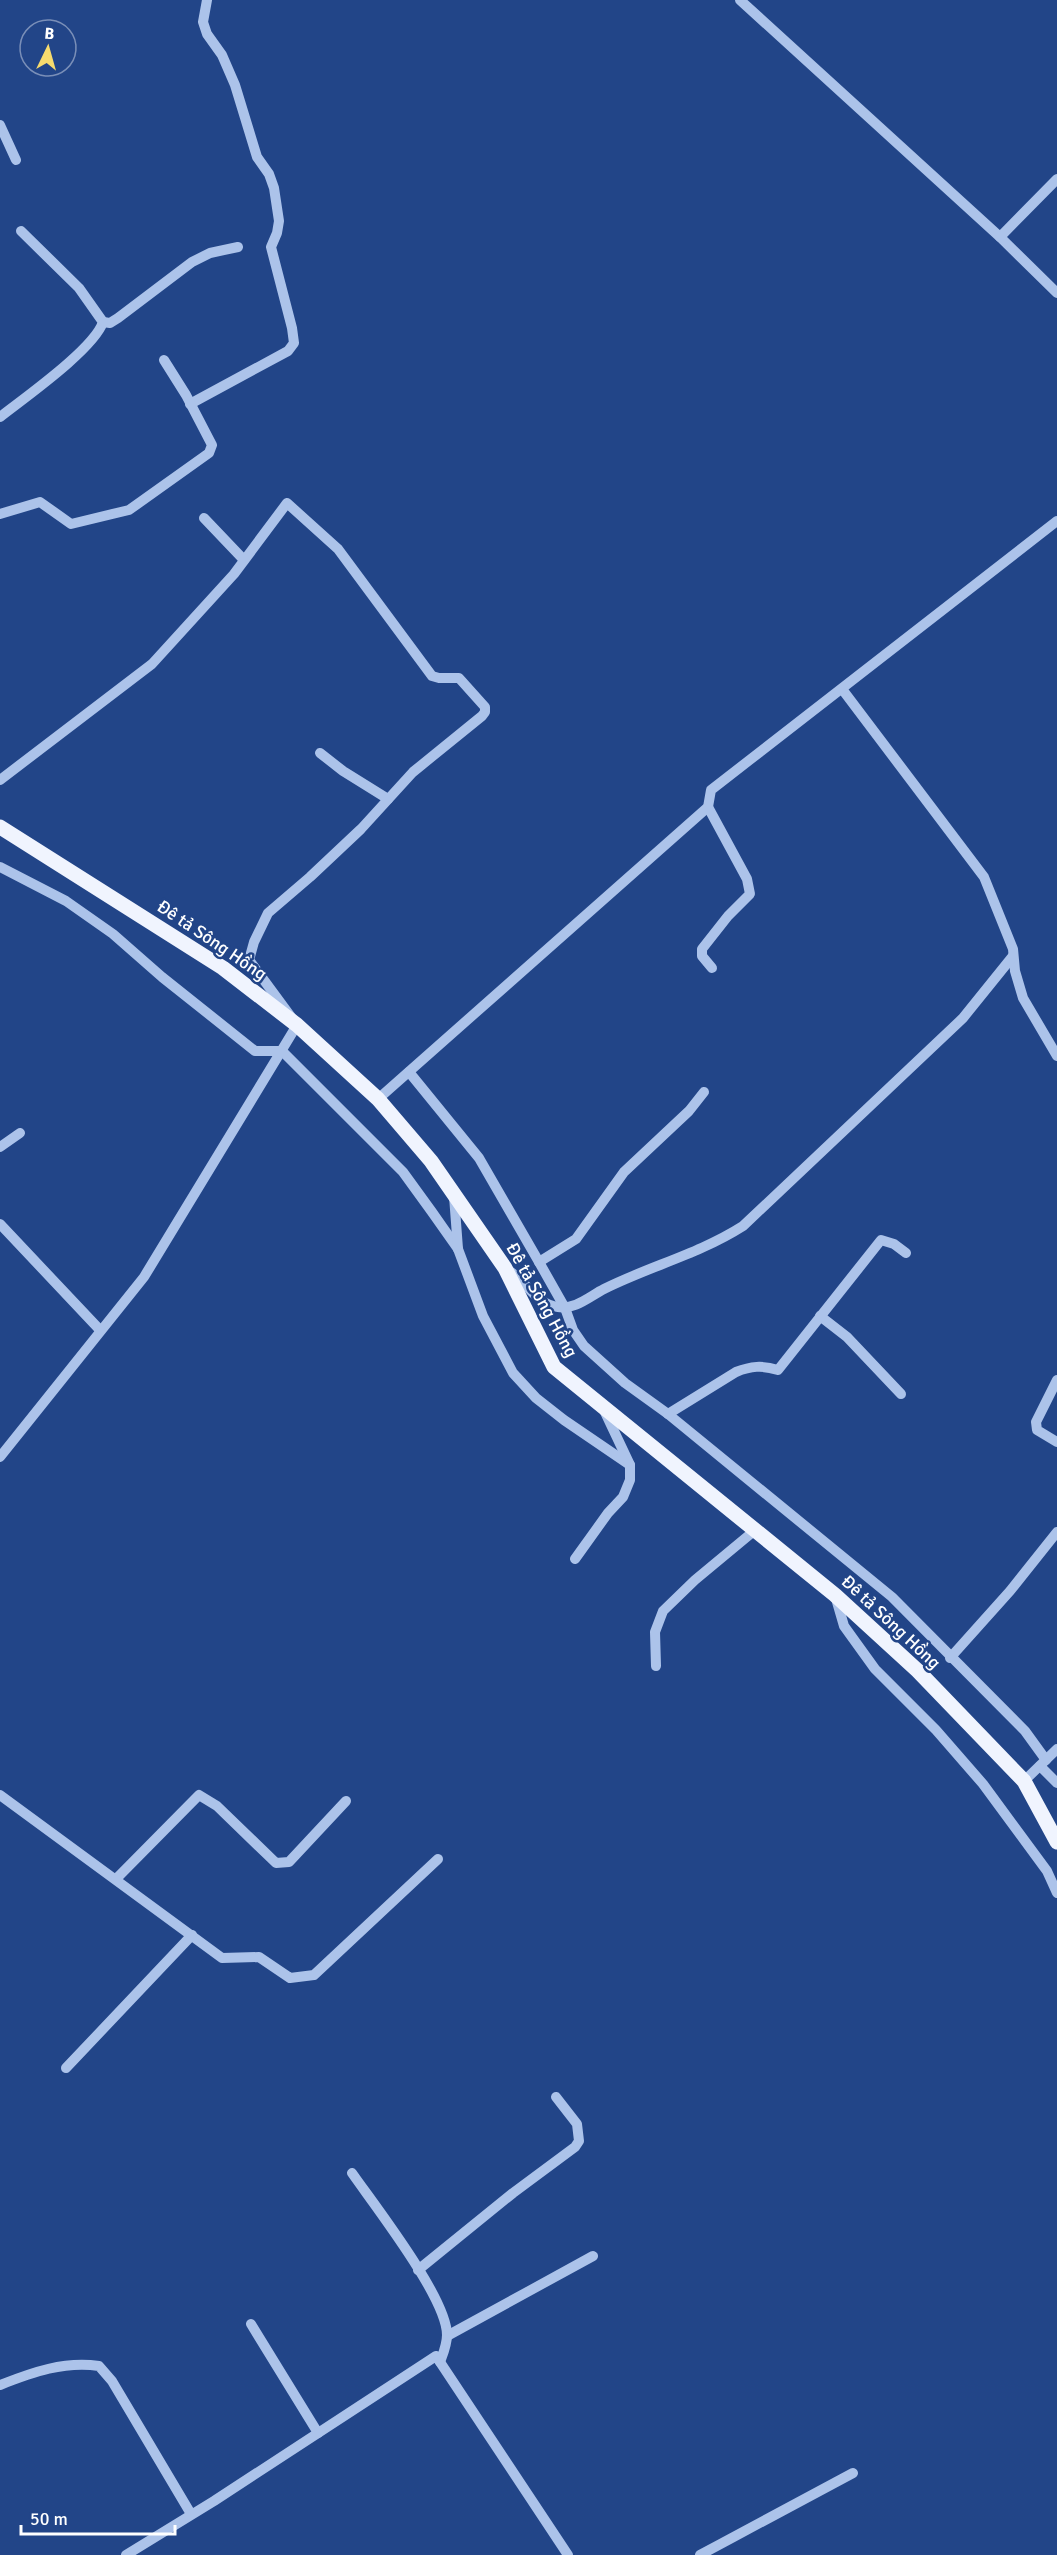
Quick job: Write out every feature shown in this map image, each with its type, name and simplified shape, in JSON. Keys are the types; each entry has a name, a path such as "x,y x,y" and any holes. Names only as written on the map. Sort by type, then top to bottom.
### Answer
{"main road":[{"name":"Đê tả Sông Hồng","path":"0,827 224,968 297,1025 378,1099 431,1161 505,1268 554,1367 753,1531 835,1595 918,1671 1024,1781 1057,1842"}],"street":[{"path":"190,404 288,351 294,343 271,247 279,221 274,188 269,174 257,157 236,85 222,55 207,34 203,22 207,0"},
{"path":"740,0 1000,237 1057,293"},
{"path":"0,126 16,160"},
{"path":"1000,237 1057,179"},
{"path":"21,231 79,288 103,322 110,323 192,262 210,253 238,247"},
{"path":"0,417 64,367 95,335 103,322"},
{"path":"0,514 40,502 71,524 129,510 212,450 190,404 164,360"},
{"path":"0,780 152,664 244,560 287,503 338,549 432,676 459,678 485,707 482,716 413,772 319,869 268,913 254,942 249,960 297,1025 144,1277 0,1457"},
{"path":"204,518 244,560"},
{"path":"378,1099 708,807 711,790 1057,521"},
{"path":"842,688 984,878 1013,956 1023,998 1057,1056"},
{"path":"320,753 343,771 388,799"},
{"path":"708,807 747,879 750,894 728,916 702,949 702,956 712,968"},
{"path":"0,867 66,901 113,934 162,978 255,1052 282,1051 403,1172 458,1249 483,1316 513,1373 536,1398 630,1465"},
{"path":"505,1268 515,1274 539,1300 565,1308 578,1304 604,1289 697,1251 743,1226 963,1018 1013,956"},
{"path":"409,1072 479,1158 565,1308 573,1330 584,1346 625,1383 668,1414 892,1597 950,1658 1025,1731 1057,1783"},
{"path":"539,1262 576,1239 624,1172 689,1111 704,1092"},
{"path":"0,1147 20,1133"},
{"path":"453,1192 458,1249"},
{"path":"0,1224 100,1330"},
{"path":"668,1414 748,1367 764,1365 778,1370 881,1240 894,1244 906,1253"},
{"path":"820,1316 847,1337 901,1394"},
{"path":"1057,1380 1036,1422 1037,1430 1057,1442"},
{"path":"575,1559 622,1497 630,1480 630,1465 602,1407"},
{"path":"656,1666 655,1632 663,1611 695,1580 753,1531"},
{"path":"950,1658 1010,1591 1057,1532"},
{"path":"835,1595 844,1626 875,1669 936,1730 983,1784 1047,1871 1057,1893"},
{"path":"1024,1781 1057,1749"},
{"path":"0,1795 222,1958 259,1957 290,1978 314,1975 438,1859"},
{"path":"116,1879 199,1795 217,1806 276,1863 289,1862 346,1801"},
{"path":"66,2068 192,1935"},
{"path":"418,2270 513,2193 575,2147 579,2141 577,2124 556,2097"},
{"path":"352,2173 436,2299 445,2321 447,2336 440,2362"},
{"path":"447,2336 593,2256"},
{"path":"251,2324 318,2433"},
{"path":"126,2555 436,2356 568,2555"},
{"path":"0,2385 35,2371 58,2366 81,2363 99,2366 112,2380 191,2514"},
{"path":"700,2555 853,2473"}]}
